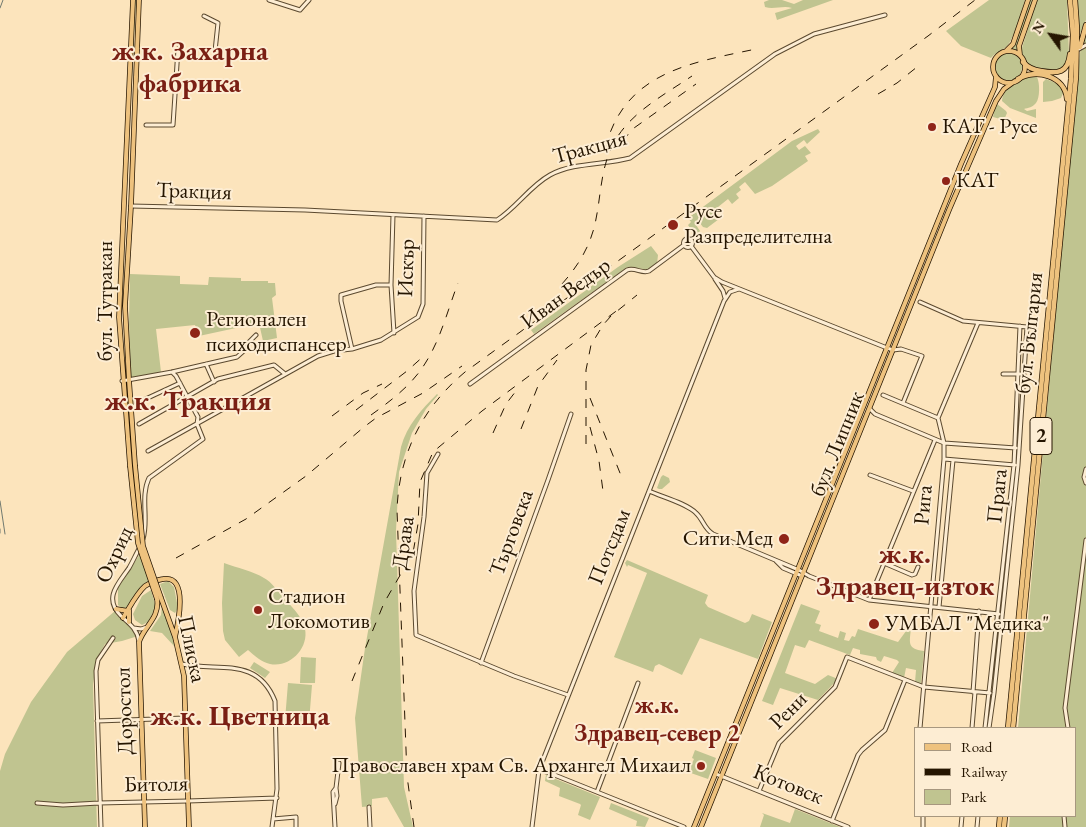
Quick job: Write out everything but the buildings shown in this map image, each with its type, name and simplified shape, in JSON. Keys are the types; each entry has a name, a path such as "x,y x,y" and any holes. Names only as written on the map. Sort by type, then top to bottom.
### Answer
{"highway":[{"name":"бул. България","path":"1008,727 1071,79 1073,35 1070,0"},
{"name":"бул. България","path":"1013,727 1077,68 1075,0"},
{"path":"1077,68 1082,33 1086,25"},
{"path":"1022,59 1028,67 1034,70 1053,73 1062,70 1069,61 1073,35"},
{"path":"1017,80 1026,75 1033,74 1058,80 1066,92 1067,120"}],"main road":[{"name":"бул. Тутракан","path":"133,0 119,317 122,380 138,543 159,599"},
{"name":"бул. Тутракан","path":"139,0 132,200 125,306 135,465 143,546 159,599"},
{"path":"1005,52 1013,44 1028,0"},
{"path":"1022,59 1012,52 999,54 993,63 993,70 996,76 1002,82 1017,80 1023,73 1022,59 1019,46 1035,0"},
{"name":"бул. Липник","path":"694,827 967,148 995,87 996,76"},
{"name":"бул. Липник","path":"701,827 949,210 996,101 1004,89 1017,80"},
{"path":"124,200 132,200"},
{"path":"124,205 131,206"},
{"path":"943,208 949,210"},
{"path":"123,618 140,592 148,584 166,578 177,584 180,603 180,614 175,637"},
{"name":"Плиска","path":"159,599 168,616 182,664 189,827"},
{"name":"Доростол","path":"145,827 140,642 157,613 159,599"},
{"path":"116,610 129,609"},
{"path":"129,609 129,622"},
{"path":"168,616 175,617 180,614"}],"street":[{"path":"270,0 300,10 309,0"},
{"name":"Тракция","path":"131,206 305,210 497,220 552,174 588,164 609,163 630,158 775,54 792,44 814,34 885,15"},
{"path":"204,16 218,23 215,51"},
{"path":"1079,50 1086,45"},
{"path":"146,125 173,125 178,49"},
{"path":"393,215 391,285 394,334"},
{"name":"Искър","path":"148,451 318,356 334,351 352,349 380,340 394,334 418,317 423,304 424,216"},
{"path":"691,246 684,246 684,241 688,238 692,242 691,246 723,292 724,301"},
{"name":"Иван Ведър","path":"470,384 627,270 631,268 647,273 684,246"},
{"path":"714,277 739,289 887,348 893,350 901,349 922,356 903,403"},
{"path":"352,349 341,295 376,285 391,285"},
{"name":"Потсдам","path":"532,827 539,770 724,301 730,292 739,289"},
{"path":"870,409 875,414 935,440 1017,448 1020,326 963,321 920,302"},
{"path":"883,395 938,418 978,323"},
{"name":"Прага","path":"987,727 994,693 1024,374 1027,327 1020,326"},
{"path":"122,380 172,372 237,357 246,349 249,342 256,335"},
{"path":"206,364 214,382"},
{"path":"139,424 214,382 274,365 285,374"},
{"path":"172,372 188,396 198,417 197,424"},
{"path":"1003,374 1024,374"},
{"path":"137,403 180,383"},
{"name":"Търговска","path":"481,663 571,414"},
{"name":"Рига","path":"920,727 944,459 944,442 938,418"},
{"name":"Охрид","path":"140,642 134,628 116,610 113,594 116,584 132,562 144,538 146,525 145,486 149,478 202,441 203,437 197,424"},
{"path":"869,600 935,440"},
{"name":"Драва","path":"438,454 428,473 414,591 416,634 421,638 481,663"},
{"path":"944,459 1016,465"},
{"path":"939,607 953,460"},
{"path":"1086,469 1084,477 1086,483"},
{"path":"870,475 913,491"},
{"path":"649,491 693,510 699,515 706,528 713,534 776,560 798,572 869,600 1000,614 989,693 987,727"},
{"path":"1068,727 1065,708 1086,540"},
{"path":"884,563 912,575 918,567"},
{"path":"972,727 979,611"},
{"path":"134,628 148,627"},
{"path":"101,827 96,671 98,660 113,638"},
{"name":"Рени","path":"759,791 779,743 835,687 847,657 905,680"},
{"path":"481,663 568,695"},
{"path":"182,664 192,666 226,666 246,670 258,676 269,688 275,701 276,798 272,827"},
{"path":"832,821 858,755 885,730 905,680 924,687 994,693"},
{"path":"597,792 638,683"},
{"path":"97,721 185,718"},
{"path":"335,827 332,792 336,788 339,763"},
{"path":"539,770 544,770 684,827"},
{"name":"Котовск","path":"716,774 848,827"},
{"name":"Битоля","path":"37,803 63,806 144,801 188,802 276,798"},
{"path":"369,807 370,827"},
{"path":"273,819 296,817 296,827"}],"green space":[{"path":"134,0 136,0 131,97"},
{"path":"782,0 794,4 803,0 833,0 777,20 775,13 792,8 765,7 764,2"},
{"path":"989,0 1025,0 1012,38 1005,48 991,58 961,46 946,31"},
{"path":"1029,0 1033,0 1017,51 1010,49"},
{"path":"1037,0 1067,0 1069,56 1062,67 1052,71 1028,65 1021,51"},
{"path":"1077,0 1086,0 1086,20 1079,36"},
{"path":"1086,29 1086,827 1009,827 1010,817 1076,817 1076,727 1018,727 1081,46"},
{"path":"1008,53 1018,57 1022,67 1018,77 1008,81 998,77 994,67 998,57"},
{"path":"1031,77 1037,77 1038,80 1038,98 1036,103 1024,109 1027,111 1036,109 1036,118 1010,108 1002,101 1005,92 1012,84"},
{"path":"1046,79 1056,83 1064,91 1061,98 1043,102 1043,82"},
{"path":"996,103 1007,113 1004,120 993,117"},
{"path":"818,129 820,132 807,144 804,140 796,146 799,150 805,146 811,153 805,156 808,161 772,186 755,194 745,182 739,187 741,190 736,194 739,198 732,204 728,199 713,211 719,219 707,228 703,227 699,222 696,225 700,231 697,234 693,232 688,225 691,222 688,218 792,141"},
{"path":"651,246 658,255 657,264 648,270 626,268 534,334 531,330 618,267"},
{"name":"Регионален психодиспансер","path":"130,274 180,276 180,284 208,285 209,277 241,278 241,281 268,281 268,283 275,283 276,295 272,298 277,338 263,341 259,323 199,336 195,325 156,329 161,372 131,378"},
{"path":"437,394 412,433 399,472 396,531 404,787 413,827 404,827 387,797 372,799 372,806 362,807 355,718 365,648 401,447 411,425"},
{"path":"663,475 669,478 670,482 662,489 659,489 657,488"},
{"path":"140,554 149,582 138,590 128,608 122,608 118,605 118,587"},
{"path":"627,560 708,595 705,603 708,607 745,623 749,621 752,614 772,622 758,659 700,638 682,675 659,664 655,666 653,672 614,657 647,573 628,565 627,567 625,563"},
{"name":"Стадион Локомотив","path":"224,563 255,573 267,580 299,616 305,629 304,643 291,660 284,663 270,664 248,650 239,657 225,640 222,603"},
{"path":"168,581 174,587 178,608 175,613 170,610 160,584"},
{"path":"151,590 156,607 148,622 142,625 135,620 133,614 142,596"},
{"path":"801,604 820,611 815,623 821,625 819,631 838,638 840,631 846,633 844,640 849,641 852,636 855,637 858,629 898,642 909,627 911,627 910,644 914,649 924,651 921,684 915,682 916,670 906,668 904,678 892,673 899,662 897,660 884,656 881,662 876,657 860,654 860,650 853,648 850,655 809,640 805,648 795,645 785,673 815,684 828,675 838,679 818,700 780,688 773,705 762,701"},
{"path":"162,606 173,632 174,646 162,633 150,631 161,615"},
{"path":"115,611 138,636 105,644 97,659 93,684 97,827 0,827 0,771 5,754 31,702 67,652"},
{"path":"301,657 316,658 315,683 300,683"},
{"path":"254,662 270,672 265,678 250,668"},
{"path":"288,683 312,685 309,722 285,720"},
{"path":"695,750 716,758 708,779 688,772 694,759 692,758"},
{"path":"546,775 600,797 590,820 578,815 580,804 559,796 560,788 545,781"},
{"path":"611,803 649,818 645,827 636,826 637,821 609,809"},
{"path":"795,809 840,827 760,827 764,815 762,813 790,823"}],"waterway":[{"path":"0,8 3,0"},
{"path":"0,501 5,534"}],"railway":[{"path":"414,827 407,776 397,510 402,470 408,451 425,417 450,386 465,372 975,0"},
{"path":"605,149 614,123 627,103 644,87 663,75 684,66 756,49"},
{"path":"878,94 897,83 917,67"},
{"path":"562,284 589,244 597,216 604,169 607,158 618,136 642,110 692,76"},
{"path":"622,141 634,128 696,84"},
{"path":"371,415 402,391 421,370 436,343 458,283"},
{"path":"586,444 586,370 591,345 611,316 637,295"},
{"path":"352,681 384,603 413,553 418,524 420,482 433,452 482,411 619,309"},
{"path":"356,410 426,354"},
{"path":"521,429 538,386 557,360"},
{"path":"176,558 246,519 306,476 376,418 423,393 462,366"},
{"path":"332,416 363,393 382,384"},
{"path":"493,433 506,404 516,391"},
{"path":"590,398 622,478"},
{"path":"590,427 599,461 603,491"}],"place":[{"name":"КАТ - Русе","path":"932,127"},
{"name":"КАТ","path":"946,181"},
{"name":"Русе Разпределителна","path":"673,225"},
{"name":"Регионален психодиспансер","path":"195,333"},
{"name":"Сити Мед","path":"784,539"},
{"name":"Стадион Локомотив","path":"258,610"},
{"name":"УМБАЛ \"Медика\"","path":"874,624"},
{"name":"Православен храм Св. Архангел Михаил","path":"701,766"}],"district":[{"name":"ж.к. Захарна фабрика","path":"190,68"},
{"name":"ж.к. Тракция","path":"188,402"},
{"name":"ж.к. Здравец-изток","path":"905,571"},
{"name":"ж.к. Цветница","path":"240,717"},
{"name":"ж.к. Здравец-север 2","path":"657,720"}]}
